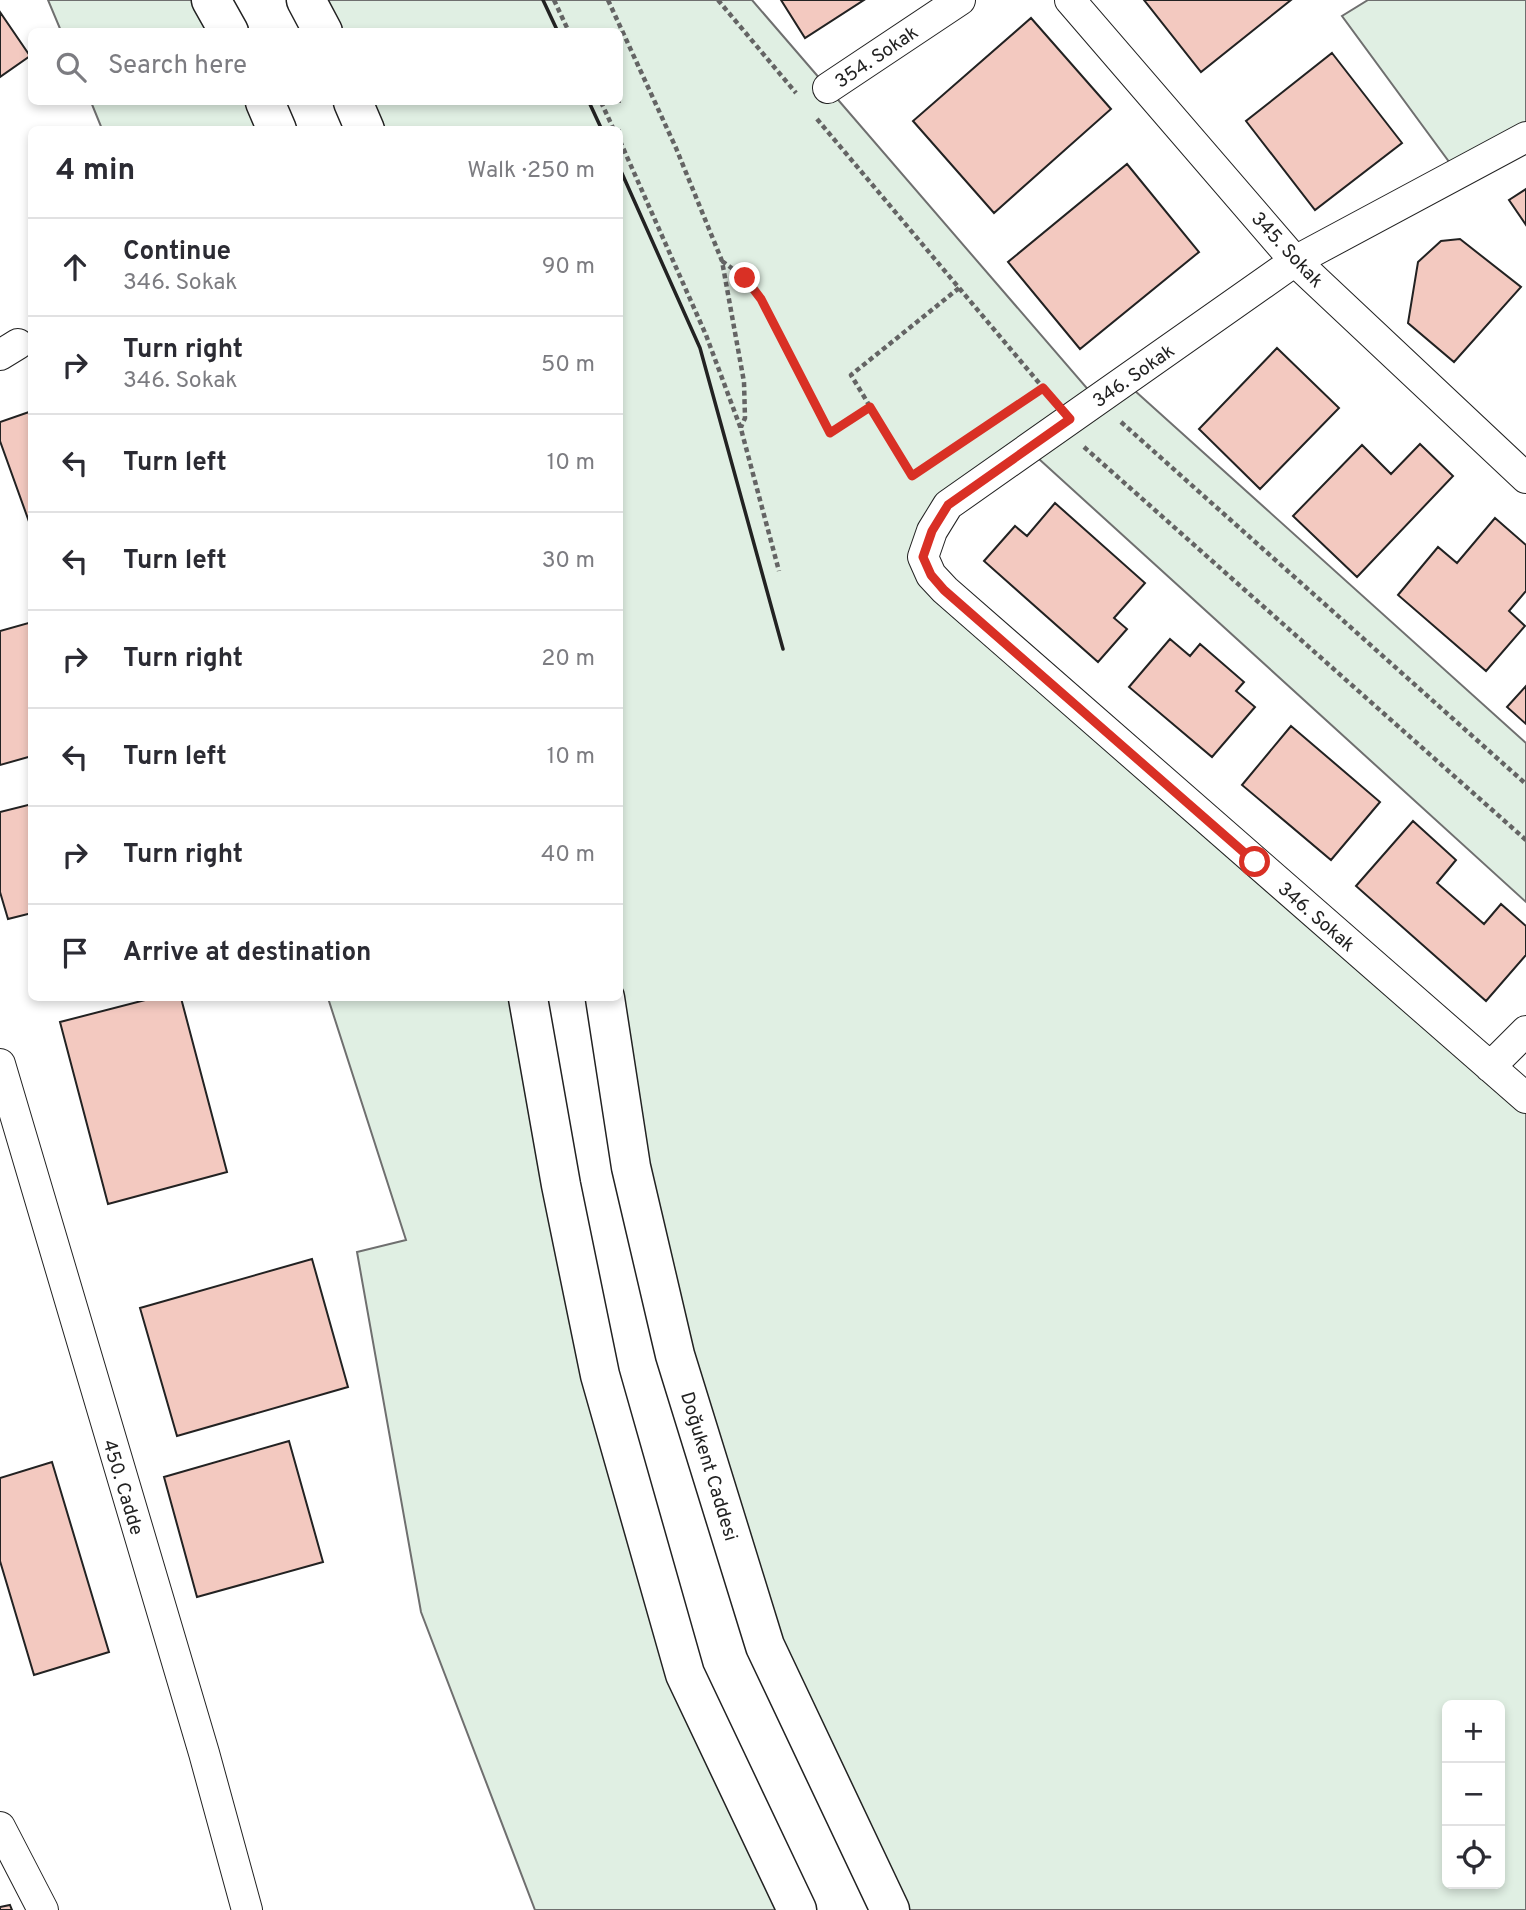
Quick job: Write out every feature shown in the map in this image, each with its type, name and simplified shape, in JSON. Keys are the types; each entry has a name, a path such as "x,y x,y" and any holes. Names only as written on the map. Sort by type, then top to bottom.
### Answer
{"main road":[{"path":"211,0 227,28"},
{"path":"306,0 321,28"},
{"path":"266,105 275,126"},
{"path":"354,105 363,126"},
{"path":"529,1001 561,1185 600,1375 685,1674 797,1910"},
{"name":"Doğukent Caddesi","path":"605,1001 631,1167 675,1355 761,1633 890,1910"}],"street":[{"name":"354. Sokak","path":"828,88 960,0"},
{"name":"345. Sokak","path":"1070,0 1295,261 1526,478"},
{"name":"346. Sokak","path":"1526,137 1295,261 948,505 932,531 923,557 931,575 944,590 1526,1098"},
{"path":"1490,1067 1526,1031"},
{"name":"450. Cadde","path":"0,1063 204,1753 247,1910"},
{"path":"0,1827 43,1910"}],"path":[{"path":"554,0 567,28"},
{"path":"608,0 621,28"},
{"path":"718,0 797,94"},
{"path":"623,33 676,148 722,261 744,382 745,418 741,429"},
{"path":"602,105 612,126"},
{"path":"814,115 1043,388 1065,423 1526,840"},
{"path":"623,148 706,334 741,429 779,571"},
{"path":"722,261 745,278 761,299 830,433 870,407"},
{"path":"959,288 851,375 912,476 1043,388"},
{"path":"1097,400 1526,783"}],"green space":[{"path":"48,0 211,0 227,28 60,28"},
{"path":"306,0 752,0 1097,400 1124,381 1526,743 1526,902 1028,449 948,505 924,558 1526,1099 1526,1910 890,1910 765,1646 675,1355 620,1001 623,1001 623,126 364,126 354,105 623,105 623,28 321,28"},
{"path":"1368,0 1526,0 1526,137 1458,174 1342,16"},
{"path":"92,105 266,105 276,126 101,126"},
{"path":"329,1001 529,1001 685,1674 797,1910 535,1910 421,1612 357,1252 406,1240"}],"building":[{"path":"781,0 864,0 805,38"},
{"path":"1144,0 1291,0 1201,72"},
{"path":"0,12 28,53 28,57 0,77"},
{"path":"1031,18 1111,109 994,213 913,121"},
{"path":"1332,53 1402,143 1315,210 1246,121"},
{"path":"1127,164 1199,252 1080,349 1008,262"},
{"path":"1526,189 1526,225 1509,200"},
{"path":"1460,239 1521,287 1454,362 1408,323 1418,262 1441,241"},
{"path":"1277,348 1339,408 1260,489 1199,429"},
{"path":"28,412 28,519 0,441 0,422"},
{"path":"1420,444 1453,476 1357,577 1293,516 1362,445 1391,474"},
{"path":"1055,503 1145,583 1114,618 1127,629 1098,662 984,561 1015,526 1027,536"},
{"path":"1495,518 1526,545 1526,591 1509,611 1525,626 1486,671 1398,595 1438,547 1457,563"},
{"path":"28,623 28,757 0,765 0,631"},
{"path":"1170,639 1190,656 1200,644 1244,682 1236,691 1255,707 1212,757 1129,687"},
{"path":"1526,686 1526,724 1507,707"},
{"path":"1291,726 1380,802 1331,860 1242,785"},
{"path":"28,805 28,914 8,919 0,892 0,812"},
{"path":"1413,821 1456,860 1437,883 1484,924 1501,904 1526,926 1526,955 1486,1001 1356,886"},
{"path":"141,1001 182,1001 227,1172 108,1204 60,1022"},
{"path":"312,1259 348,1387 177,1436 140,1308"},
{"path":"289,1441 323,1562 197,1597 164,1477"},
{"path":"52,1462 109,1652 34,1675 0,1561 0,1478"},
{"path":"10,1905 12,1910 0,1910 0,1907"}],"wall":[{"path":"543,0 556,28"},
{"path":"590,105 600,126"},
{"path":"623,176 700,348 783,649"}],"route":[{"path":"745,278 761,299 830,433 870,407 912,476 1043,388 1070,419 948,505 932,531 923,557 931,575 944,590 1255,862"}]}
